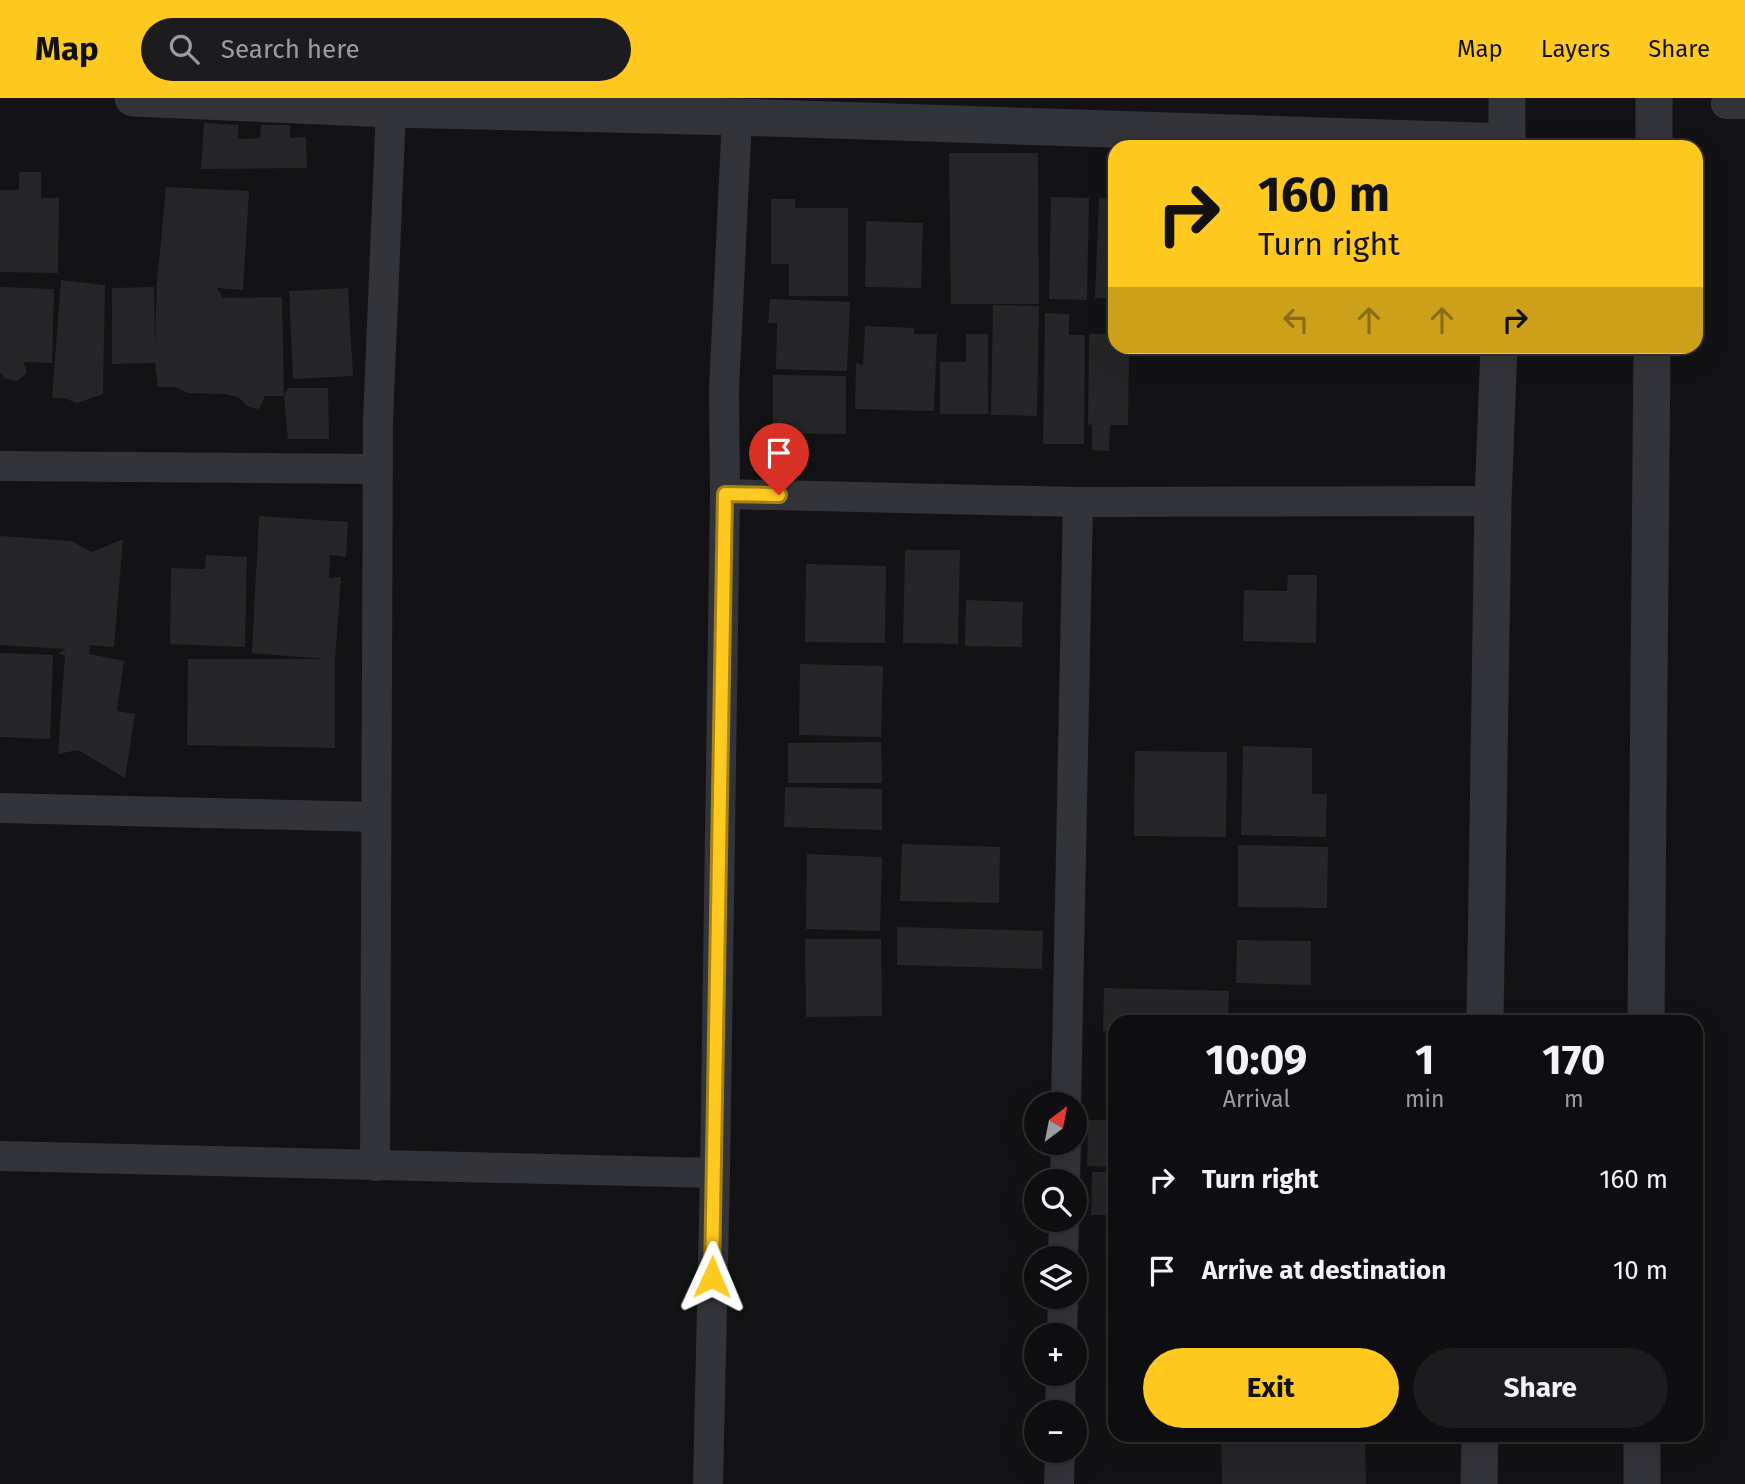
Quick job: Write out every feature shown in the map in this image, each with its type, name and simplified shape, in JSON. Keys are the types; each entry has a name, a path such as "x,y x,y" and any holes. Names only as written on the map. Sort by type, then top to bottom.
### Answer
{"street":[{"path":"133,98 391,109 737,117 1370,140"},
{"path":"1507,98 1508,140"},
{"path":"1654,98 1654,140"},
{"path":"375,1166 378,420 391,109"},
{"path":"708,1484 725,494 724,390 737,117"},
{"path":"1485,1015 1493,501 1499,354"},
{"path":"1646,1015 1652,354"},
{"path":"0,466 378,469"},
{"path":"725,494 1078,502 1493,501"},
{"path":"1066,1092 1078,502"},
{"path":"0,808 376,817"},
{"path":"0,1156 715,1173"},
{"path":"1479,1442 1479,1484"},
{"path":"1642,1442 1642,1484"},
{"path":"1059,1484 1060,1463"}],"building":[{"path":"204,123 239,125 238,139 260,138 261,125 290,125 290,138 306,137 307,168 201,169"},
{"path":"949,153 1038,153 1039,304 951,304"},
{"path":"19,172 41,172 41,198 59,198 58,273 0,272 0,190 19,190"},
{"path":"166,187 249,191 243,290 217,288 223,298 282,297 284,396 265,396 259,409 249,407 238,397 225,394 188,393 175,387 158,387 155,363 112,364 112,288 154,287 155,344 157,282"},
{"path":"1051,197 1089,198 1087,300 1049,299"},
{"path":"1099,198 1108,199 1108,298 1095,298"},
{"path":"771,199 795,199 795,208 848,208 848,296 789,296 789,264 771,264"},
{"path":"866,221 923,223 921,288 865,287"},
{"path":"61,280 105,285 103,394 77,403 64,398 52,398"},
{"path":"0,287 54,289 52,363 23,362 27,372 17,381 4,378 0,372"},
{"path":"348,288 353,376 293,379 289,291"},
{"path":"770,299 850,302 847,371 776,369 777,323 768,323"},
{"path":"993,305 1039,306 1037,416 991,415"},
{"path":"1045,313 1069,314 1069,335 1085,335 1084,444 1043,444"},
{"path":"865,326 914,328 914,334 937,334 934,411 855,409 856,363 863,365"},
{"path":"966,334 988,334 988,414 940,414 940,362 966,362"},
{"path":"1089,334 1108,334 1108,354 1129,354 1128,425 1110,425 1109,451 1092,450 1092,424 1088,425"},
{"path":"773,375 846,376 846,434 773,433"},
{"path":"288,388 328,388 329,439 288,439 284,396"},
{"path":"259,516 348,522 346,557 330,555 329,578 341,577 335,659 335,748 187,745 188,659 325,659 252,653"},
{"path":"0,536 71,541 92,552 123,539 114,647 90,645 89,654 124,661 117,711 135,714 125,778 78,750 58,754 65,655 58,654 65,649 0,645"},
{"path":"905,550 960,550 958,644 903,643"},
{"path":"206,555 247,557 245,647 170,644 171,568 205,569"},
{"path":"806,564 886,566 885,643 805,642"},
{"path":"1288,575 1317,575 1316,643 1243,641 1244,590 1287,591"},
{"path":"966,600 1023,602 1022,647 965,646"},
{"path":"0,653 53,655 50,739 0,737"},
{"path":"800,664 883,666 881,737 799,735"},
{"path":"881,742 882,783 788,783 788,743"},
{"path":"1243,746 1312,748 1312,794 1327,794 1326,837 1241,835"},
{"path":"1135,751 1227,752 1226,837 1134,836"},
{"path":"785,787 882,789 882,830 784,827"},
{"path":"902,844 1000,847 999,903 900,901"},
{"path":"1238,845 1328,847 1327,908 1238,907"},
{"path":"807,854 882,857 880,931 806,929"},
{"path":"897,927 1043,931 1042,969 897,965"},
{"path":"805,939 881,939 882,1016 806,1017"},
{"path":"1237,940 1311,941 1311,985 1236,983"},
{"path":"1104,988 1229,991 1228,1015 1108,1015 1108,1031 1103,1031"},
{"path":"1088,1120 1108,1120 1108,1167 1087,1166"},
{"path":"1092,1172 1108,1172 1108,1215 1091,1215"},
{"path":"1221,1442 1365,1442 1366,1484 1222,1484"}],"route":[{"path":"712,1277 725,494 779,495"}]}
